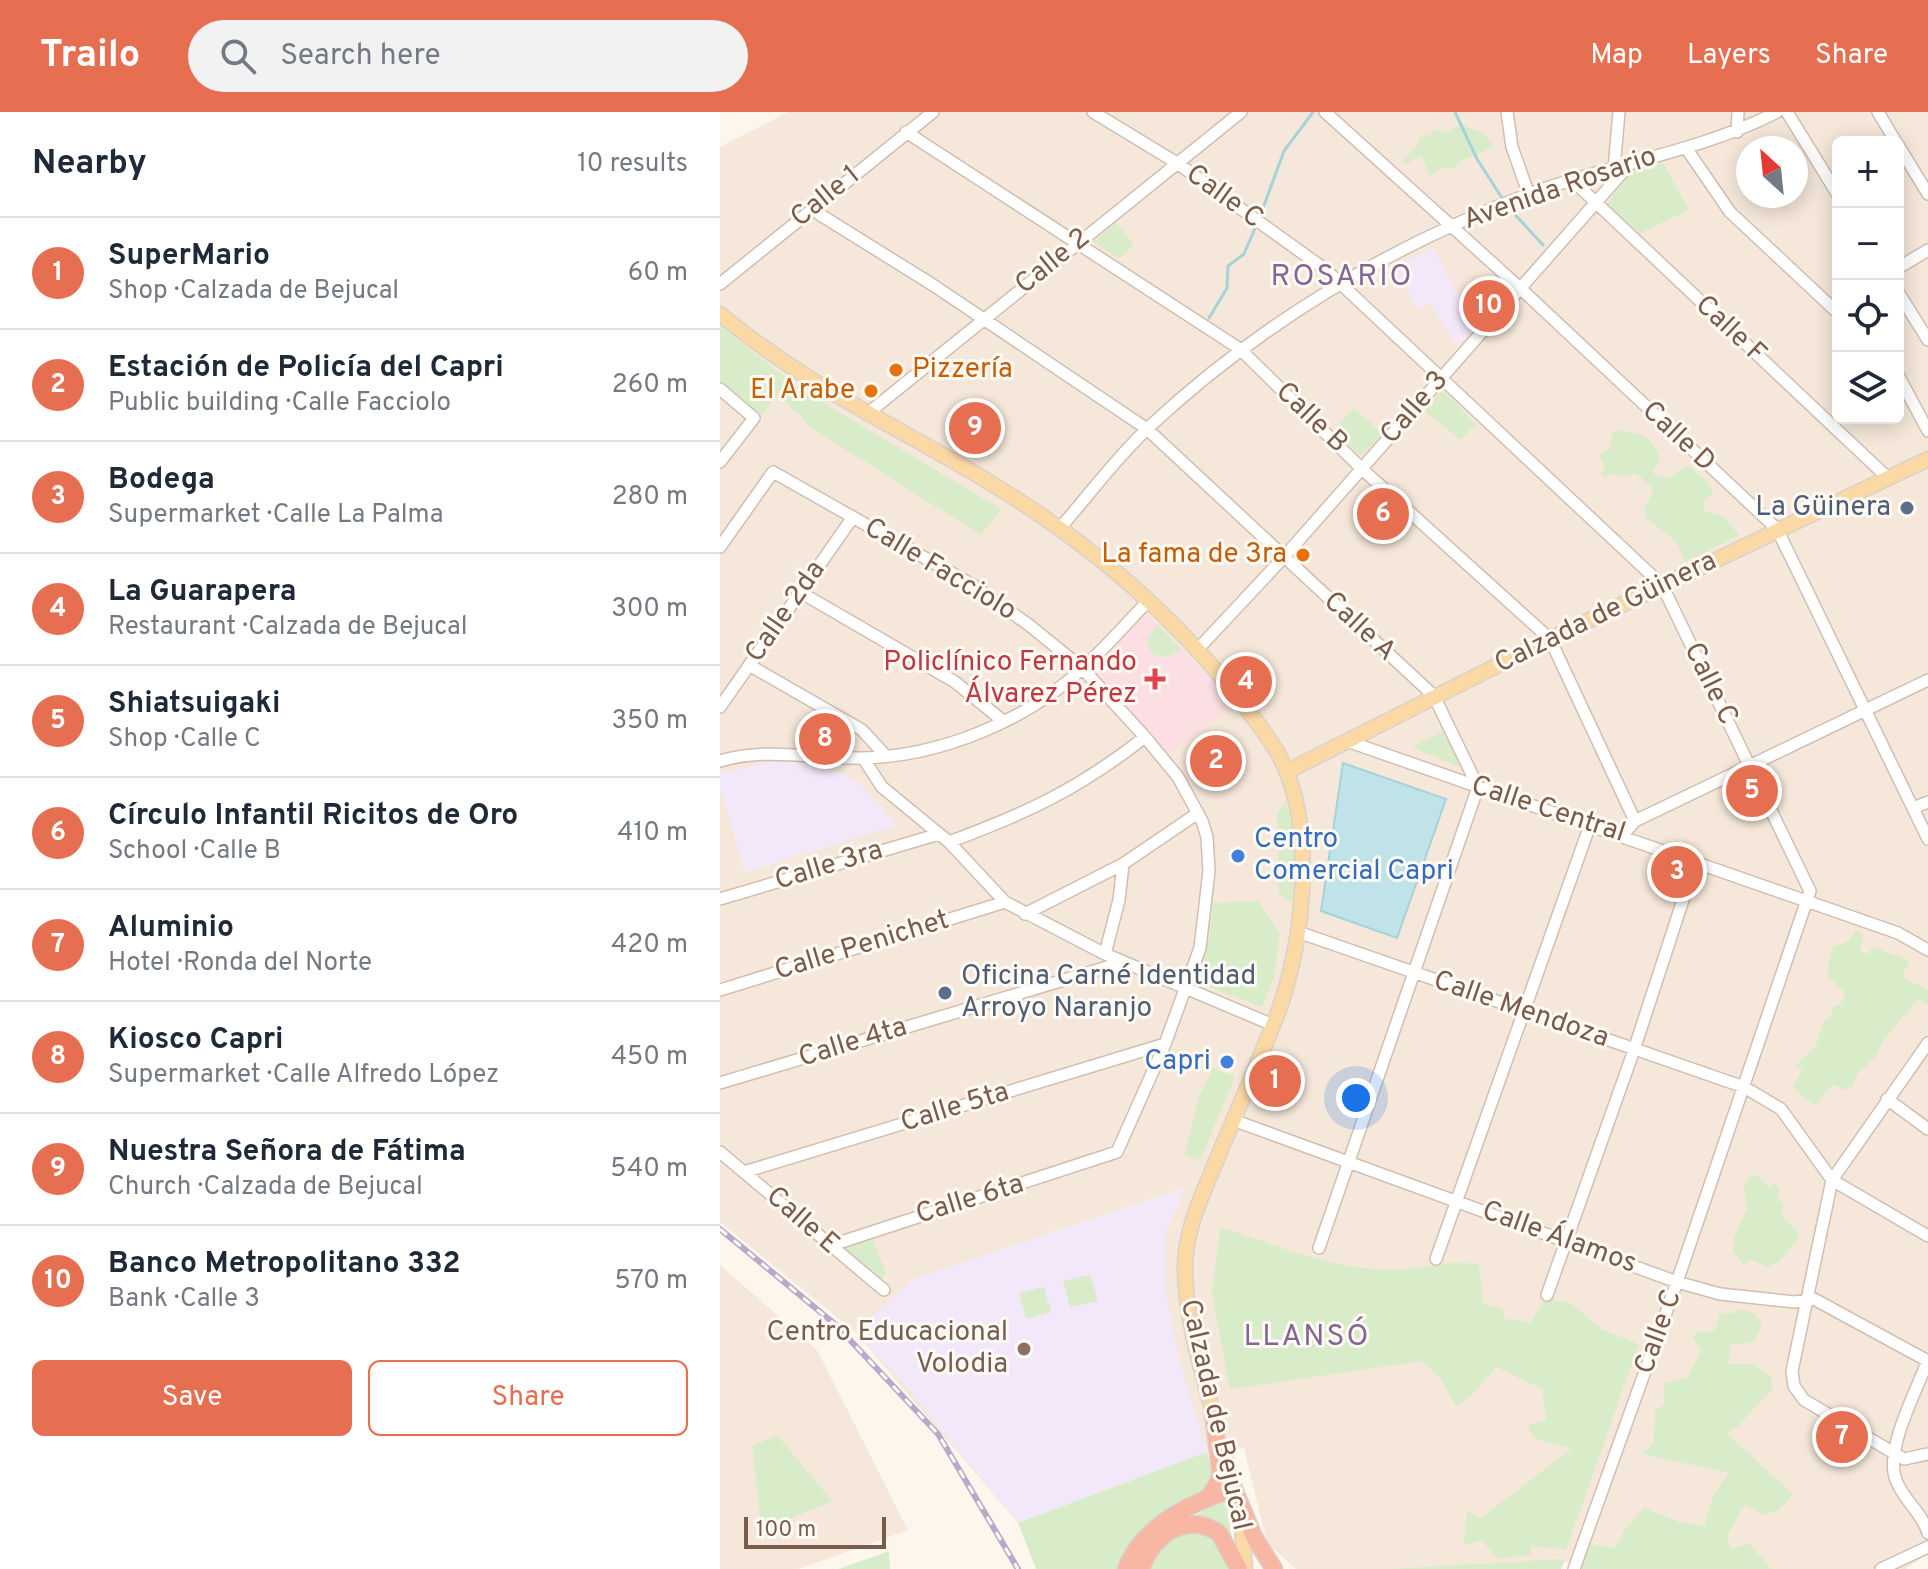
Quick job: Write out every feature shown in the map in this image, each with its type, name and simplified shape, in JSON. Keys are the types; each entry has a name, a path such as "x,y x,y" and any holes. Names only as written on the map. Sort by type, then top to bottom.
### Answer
{"highway":[{"path":"1209,1498 1221,1476 1213,1412"},
{"path":"1126,1569 1143,1537 1209,1498 1234,1489 1259,1545 1274,1569"},
{"path":"1141,1569 1149,1551 1161,1538 1181,1525 1195,1523 1219,1533 1239,1569"}],"main road":[{"name":"Calzada de Bejucal","path":"720,314 772,358 985,479 1060,528 1148,601 1198,649 1260,727 1286,772 1301,843 1298,932 1292,969 1273,1025 1193,1219 1186,1255 1190,1311 1234,1489 1245,1569"},
{"name":"Calzada de Güinera","path":"1286,772 1550,639 1928,459"}],"street":[{"name":"Calle 1","path":"720,284 933,112"},
{"name":"Calle C","path":"1093,112 1177,163 1340,283 1662,585 1810,891 1677,1282 1574,1569"},
{"name":"Calle 2","path":"867,414 1241,112"},
{"name":"Calle D","path":"1325,112 1452,225 1777,529 1928,839"},
{"path":"1507,112 1512,147 1529,195"},
{"path":"1614,169 1619,112"},
{"path":"1737,132 1738,112"},
{"name":"Avenida Rosario","path":"1060,528 1147,429 1240,349 1340,283 1452,225 1572,180 1737,132 1777,112"},
{"path":"1787,112 1832,185"},
{"path":"1878,112 1892,136"},
{"name":"Calle B","path":"906,132 1240,349 1362,469 1550,639 1635,821"},
{"path":"1686,148 1730,212 1832,307"},
{"path":"1904,155 1928,194"},
{"name":"Calle 3","path":"1198,649 1284,557 1630,164"},
{"name":"Calle F","path":"1572,180 1888,478"},
{"name":"Calle A","path":"811,209 1147,429 1434,696 1478,787"},
{"path":"1904,264 1928,250"},
{"path":"1904,302 1928,340"},
{"path":"1904,386 1928,431"},
{"path":"720,389 753,417 720,462"},
{"name":"Calle Facciolo","path":"720,547 773,472 971,584 1083,669 1178,777 1207,837 1208,900 1200,948 1125,1140 1112,1155"},
{"name":"Calle 2da","path":"720,707 853,517"},
{"path":"800,592 955,682 1003,721"},
{"path":"720,761 764,753 863,758 885,755 941,744 1003,721 1083,669 1148,601"},
{"path":"749,665 862,730 885,755"},
{"path":"1623,835 1635,821 1928,680"},
{"path":"949,842 1036,809 1072,790 1145,737"},
{"name":"Calle Central","path":"1347,741 1696,860 1898,933 1928,950"},
{"path":"863,758 882,787 949,842 1005,902 1105,954 1273,1025"},
{"path":"1319,1248 1478,787"},
{"path":"1913,808 1928,802"},
{"path":"1025,914 1123,864 1198,813"},
{"path":"1436,1259 1590,825"},
{"name":"Calle 3ra","path":"720,899 939,834"},
{"path":"1547,1295 1634,1050 1696,860"},
{"path":"1105,954 1119,900 1123,864"},
{"name":"Calle Penichet","path":"720,990 1005,902"},
{"name":"Calle Mendoza","path":"1298,932 1744,1087 1781,1109 1832,1180"},
{"name":"Calle 4ta","path":"720,1083 1124,962"},
{"path":"1928,1043 1832,1180 1792,1371 1798,1393 1904,1459 1928,1454"},
{"name":"Calle 5ta","path":"744,1172 1165,1044"},
{"path":"1887,1099 1928,1129"},
{"name":"Calle Álamos","path":"1233,1120 1677,1282 1720,1294 1820,1302 1928,1360"},
{"name":"Calle E","path":"720,1152 884,1290"},
{"name":"Calle 6ta","path":"829,1246 1112,1155"},
{"path":"1832,1180 1928,1236"},
{"path":"1928,1360 1893,1452 1897,1483 1919,1512 1928,1533"},
{"path":"1881,1569 1928,1547"}],"shaded area":[{"path":"788,112 1928,112 1928,1553 1906,1569 1707,1569 1654,1558 1389,1569 1296,1569 1267,1543 1244,1448 1207,1452 1018,1523 855,1332 720,1222 720,147"},
{"path":"1432,248 1476,326 1457,346 1430,303 1418,309 1394,268"},
{"path":"1387,497 1400,510 1379,531 1366,518"},
{"name":"Policlínico Fernando Álvarez Pérez","path":"1146,614 1218,686 1232,707 1167,755 1092,671"},
{"path":"771,762 798,763 844,775 863,786 897,825 745,872 720,787 720,773"},
{"name":"Centro Educacional Volodia","path":"1185,1188 1166,1232 1166,1295 1181,1366 1207,1452 1018,1523 905,1385 855,1332 913,1279"},
{"path":"720,1265 817,1350 908,1530 798,1569 720,1569"}],"green space":[{"path":"1460,124 1483,133 1494,147 1462,160 1453,169 1441,168 1430,176 1421,156 1406,164 1402,161 1416,147 1421,135 1429,136 1435,129 1447,132"},
{"path":"1663,163 1689,210 1640,233 1606,205 1631,171"},
{"path":"1116,223 1134,245 1119,258 1093,242"},
{"path":"720,326 789,380 761,415 720,382"},
{"path":"792,384 1001,509 981,535 808,426 782,400"},
{"path":"1442,390 1476,424 1461,440 1424,411"},
{"path":"1354,408 1383,434 1361,456 1333,431"},
{"path":"1620,430 1651,441 1660,460 1652,471 1656,476 1668,478 1688,465 1709,483 1713,493 1702,503 1705,511 1723,516 1739,535 1685,562 1676,541 1647,519 1644,509 1654,490 1636,473 1622,477 1611,474 1604,478 1601,474 1605,468 1599,456 1610,446 1613,432"},
{"path":"1157,624 1181,649 1166,657 1150,651 1147,640"},
{"path":"1443,731 1460,765 1458,766 1411,747"},
{"path":"1286,801 1296,849 1292,904 1279,893 1278,882 1277,813"},
{"path":"1258,901 1280,934 1274,977 1262,1007 1197,982 1209,941 1213,903"},
{"path":"1856,930 1864,936 1860,951 1867,954 1873,947 1909,960 1902,978 1928,989 1928,1004 1918,999 1885,1038 1874,1058 1858,1073 1851,1088 1845,1090 1833,1084 1814,1106 1793,1087 1802,1070 1796,1065 1816,1045 1825,1020 1830,1018 1834,1006 1840,1005 1845,993 1827,975 1832,947 1849,941"},
{"path":"1213,1068 1235,1077 1200,1161 1185,1155 1199,1096"},
{"path":"1757,1175 1769,1188 1774,1184 1780,1188 1777,1198 1784,1204 1781,1214 1796,1230 1798,1238 1779,1262 1767,1267 1749,1259 1745,1266 1733,1252 1734,1238 1747,1209 1744,1185 1749,1177"},
{"path":"1220,1227 1349,1266 1393,1270 1458,1263 1479,1265 1483,1304 1503,1309 1505,1319 1531,1322 1545,1298 1570,1303 1601,1329 1639,1344 1566,1550 1532,1546 1530,1555 1499,1559 1481,1540 1463,1546 1467,1511 1480,1519 1571,1449 1534,1438 1527,1425 1546,1420 1542,1389 1496,1367 1473,1394 1456,1406 1440,1378 1423,1361 1230,1389 1212,1294"},
{"path":"871,1235 886,1273 879,1281 840,1245"},
{"path":"1090,1275 1098,1301 1070,1307 1063,1281"},
{"path":"1044,1287 1051,1312 1026,1319 1019,1293"},
{"path":"1738,1309 1755,1314 1762,1325 1754,1342 1731,1345 1728,1364 1753,1364 1771,1376 1772,1389 1737,1427 1726,1433 1793,1494 1778,1511 1762,1515 1746,1504 1726,1536 1732,1549 1749,1543 1771,1569 1579,1569 1588,1544 1615,1548 1625,1529 1644,1508 1679,1522 1704,1526 1713,1495 1729,1473 1643,1454 1654,1441 1655,1411 1664,1404 1664,1384 1688,1377 1701,1351 1692,1337 1698,1332 1715,1331 1720,1313 1732,1314"},
{"path":"777,1435 832,1501 762,1531 752,1446"},
{"path":"1207,1452 1213,1474 1207,1490 1142,1531 1131,1544 1122,1569 1036,1569 1018,1523"},
{"path":"1226,1498 1232,1539 1216,1520 1196,1515"},
{"path":"1206,1531 1225,1548 1229,1569 1147,1569 1153,1555 1174,1534"},
{"path":"889,1551 890,1569 839,1569"},
{"path":"1565,1559 1561,1569 1389,1569"}],"water":[{"path":"1343,763 1446,799 1397,938 1321,911"}],"waterway":[{"path":"1259,219 1284,151 1313,112"},
{"path":"1455,112 1477,159 1504,201"},
{"path":"1508,207 1543,245"},
{"path":"1209,318 1227,288 1228,266 1244,254 1256,226"}],"railway":[{"path":"720,1229 836,1325 938,1434 1018,1569"}],"place":[{"name":"Banco Metropolitano 332","path":"1489,306"},
{"name":"Pizzería","path":"896,370"},
{"name":"El Arabe","path":"871,391"},
{"name":"Nuestra Señora de Fátima","path":"975,428"},
{"name":"La Güinera","path":"1907,508"},
{"name":"Círculo Infantil Ricitos de Oro","path":"1383,514"},
{"name":"La fama de 3ra","path":"1303,555"},
{"name":"Policlínico Fernando Álvarez Pérez","path":"1155,679"},
{"name":"La Guarapera","path":"1246,682"},
{"name":"Kiosco Capri","path":"825,739"},
{"name":"Estación de Policía del Capri","path":"1216,761"},
{"name":"Shiatsuigaki","path":"1752,791"},
{"name":"Centro Comercial Capri","path":"1238,856"},
{"name":"Bodega","path":"1677,872"},
{"name":"Oficina Carné Identidad Arroyo Naranjo","path":"945,993"},
{"name":"Capri","path":"1227,1062"},
{"name":"SuperMario","path":"1275,1081"},
{"name":"Centro Educacional Volodia","path":"1024,1349"},
{"name":"Aluminio","path":"1842,1437"}],"district":[{"name":"ROSARIO","path":"1342,277"},
{"name":"LLANSÓ","path":"1307,1337"}]}
